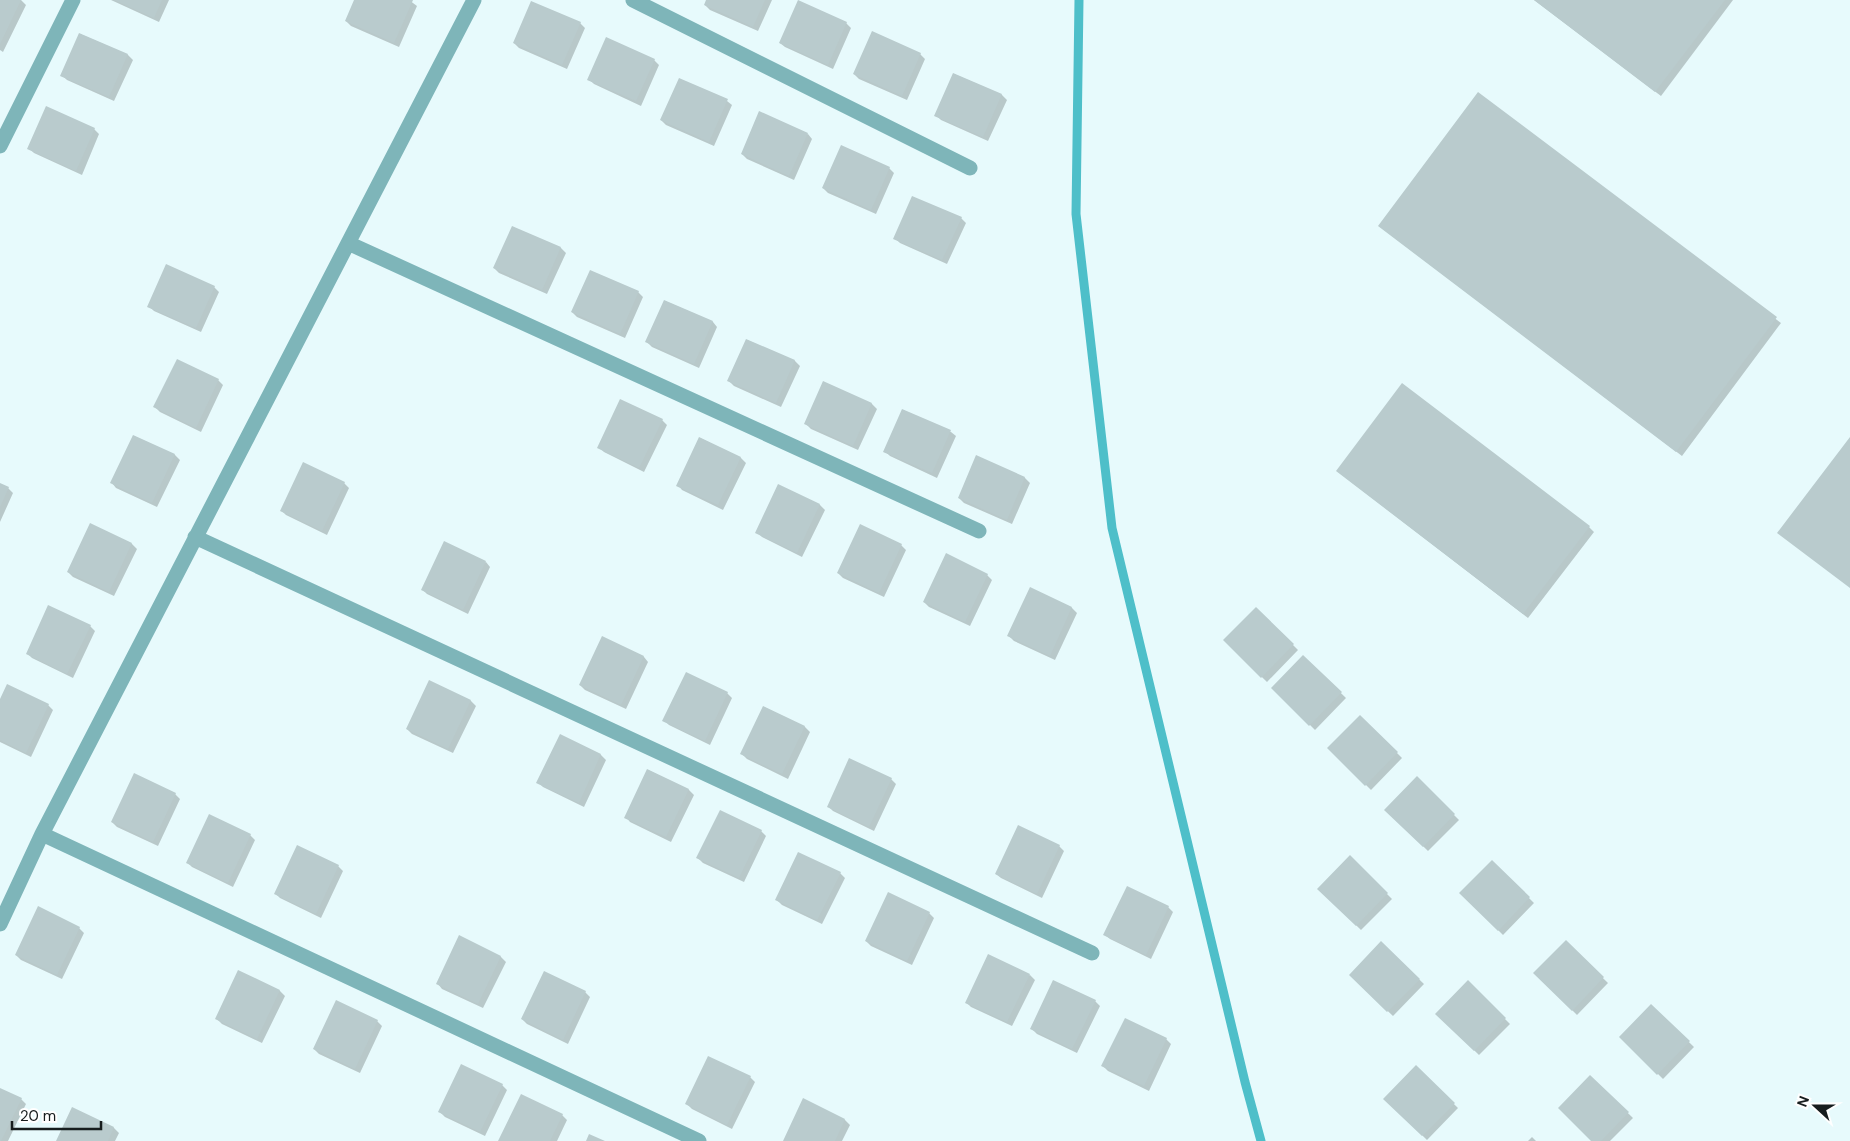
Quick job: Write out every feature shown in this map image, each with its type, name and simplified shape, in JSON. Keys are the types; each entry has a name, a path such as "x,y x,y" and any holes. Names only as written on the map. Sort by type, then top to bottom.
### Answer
{"street":[{"path":"0,146 5,124 72,0"},
{"path":"0,924 42,834 474,0"},
{"path":"632,0 970,168"},
{"path":"348,243 979,531"},
{"path":"195,537 1092,953"},
{"path":"42,834 699,1141"}],"building":[{"path":"0,0 21,0 0,44"},
{"path":"114,0 162,0 154,18"},
{"path":"354,0 413,0 394,43 345,21"},
{"path":"706,0 765,0 753,27 704,5"},
{"path":"798,0 847,22 828,65 779,43"},
{"path":"1534,0 1725,0 1655,92"},
{"path":"531,1 581,22 562,65 513,43"},
{"path":"872,31 921,53 902,96 853,74"},
{"path":"79,33 128,54 109,97 60,76"},
{"path":"606,37 655,59 636,101 587,80"},
{"path":"953,73 1002,94 983,137 934,116"},
{"path":"679,78 728,99 709,142 660,120"},
{"path":"1478,92 1777,317 1676,452 1378,226"},
{"path":"46,106 95,128 76,171 27,149"},
{"path":"759,111 808,133 789,176 741,154"},
{"path":"841,145 890,167 871,210 822,188"},
{"path":"912,196 962,217 942,260 893,239"},
{"path":"512,226 561,247 542,290 493,268"},
{"path":"166,264 215,286 196,328 147,307"},
{"path":"590,270 639,291 620,334 571,312"},
{"path":"664,300 713,321 694,364 645,342"},
{"path":"746,339 795,360 776,403 727,381"},
{"path":"177,359 219,379 196,428 153,407"},
{"path":"823,381 872,403 853,446 804,424"},
{"path":"1402,383 1590,526 1523,614 1336,471"},
{"path":"620,399 663,419 639,468 597,448"},
{"path":"902,409 951,430 932,473 883,452"},
{"path":"133,435 175,454 152,503 110,483"},
{"path":"699,437 741,457 718,505 676,486"},
{"path":"1850,437 1850,588 1777,533"},
{"path":"976,455 1025,477 1007,520 958,498"},
{"path":"303,462 345,482 322,531 280,511"},
{"path":"0,483 9,487 0,507"},
{"path":"778,484 820,504 797,553 755,533"},
{"path":"90,523 132,543 109,592 67,572"},
{"path":"860,524 902,544 879,593 837,573"},
{"path":"444,541 486,561 463,610 421,590"},
{"path":"946,553 988,574 965,622 923,602"},
{"path":"1030,587 1072,607 1050,656 1007,636"},
{"path":"48,605 91,625 67,674 26,654"},
{"path":"1256,607 1294,644 1261,678 1223,640"},
{"path":"602,636 644,656 621,705 579,685"},
{"path":"1303,655 1342,692 1309,726 1271,688"},
{"path":"686,672 728,692 705,741 662,721"},
{"path":"429,680 471,700 448,749 406,729"},
{"path":"7,684 49,704 26,753 0,740 0,699"},
{"path":"763,706 805,726 782,774 740,754"},
{"path":"1360,715 1398,752 1365,786 1327,748"},
{"path":"560,734 601,754 579,803 536,783"},
{"path":"849,758 892,778 869,827 827,807"},
{"path":"647,769 689,789 666,837 624,818"},
{"path":"134,773 176,793 153,842 111,822"},
{"path":"1417,776 1455,814 1423,847 1384,810"},
{"path":"720,810 762,830 739,878 696,858"},
{"path":"209,814 251,834 228,883 186,863"},
{"path":"1018,825 1060,845 1037,894 995,874"},
{"path":"297,845 339,865 316,914 274,894"},
{"path":"798,852 841,872 817,920 775,900"},
{"path":"1350,855 1388,893 1356,926 1317,889"},
{"path":"1492,860 1530,897 1498,931 1459,893"},
{"path":"1127,886 1169,906 1146,955 1103,935"},
{"path":"888,892 930,912 907,961 865,941"},
{"path":"38,906 80,927 57,975 15,955"},
{"path":"459,935 501,956 478,1004 436,984"},
{"path":"1566,940 1604,977 1572,1011 1533,973"},
{"path":"1381,941 1420,979 1387,1012 1349,975"},
{"path":"988,954 1030,974 1007,1022 965,1003"},
{"path":"238,970 280,990 257,1039 215,1019"},
{"path":"544,971 586,991 563,1040 521,1019"},
{"path":"1053,980 1096,1000 1072,1049 1030,1029"},
{"path":"1468,980 1506,1018 1474,1051 1435,1014"},
{"path":"336,1000 378,1020 355,1069 313,1049"},
{"path":"1651,1004 1690,1041 1657,1075 1619,1037"},
{"path":"1125,1018 1167,1038 1144,1086 1101,1066"},
{"path":"708,1056 751,1076 727,1125 685,1104"},
{"path":"461,1064 503,1084 480,1132 438,1112"},
{"path":"1416,1065 1455,1103 1422,1136 1383,1099"},
{"path":"1590,1075 1629,1112 1601,1141 1591,1141 1558,1108"},
{"path":"0,1088 22,1098 1,1141 0,1141"},
{"path":"521,1094 563,1114 550,1141 498,1141"},
{"path":"803,1098 845,1119 835,1141 783,1141"},
{"path":"72,1107 114,1127 108,1141 56,1141"},
{"path":"589,1134 605,1141 586,1141"}],"waterway":[{"path":"1079,0 1076,214 1112,528 1245,1082 1261,1141"}]}
